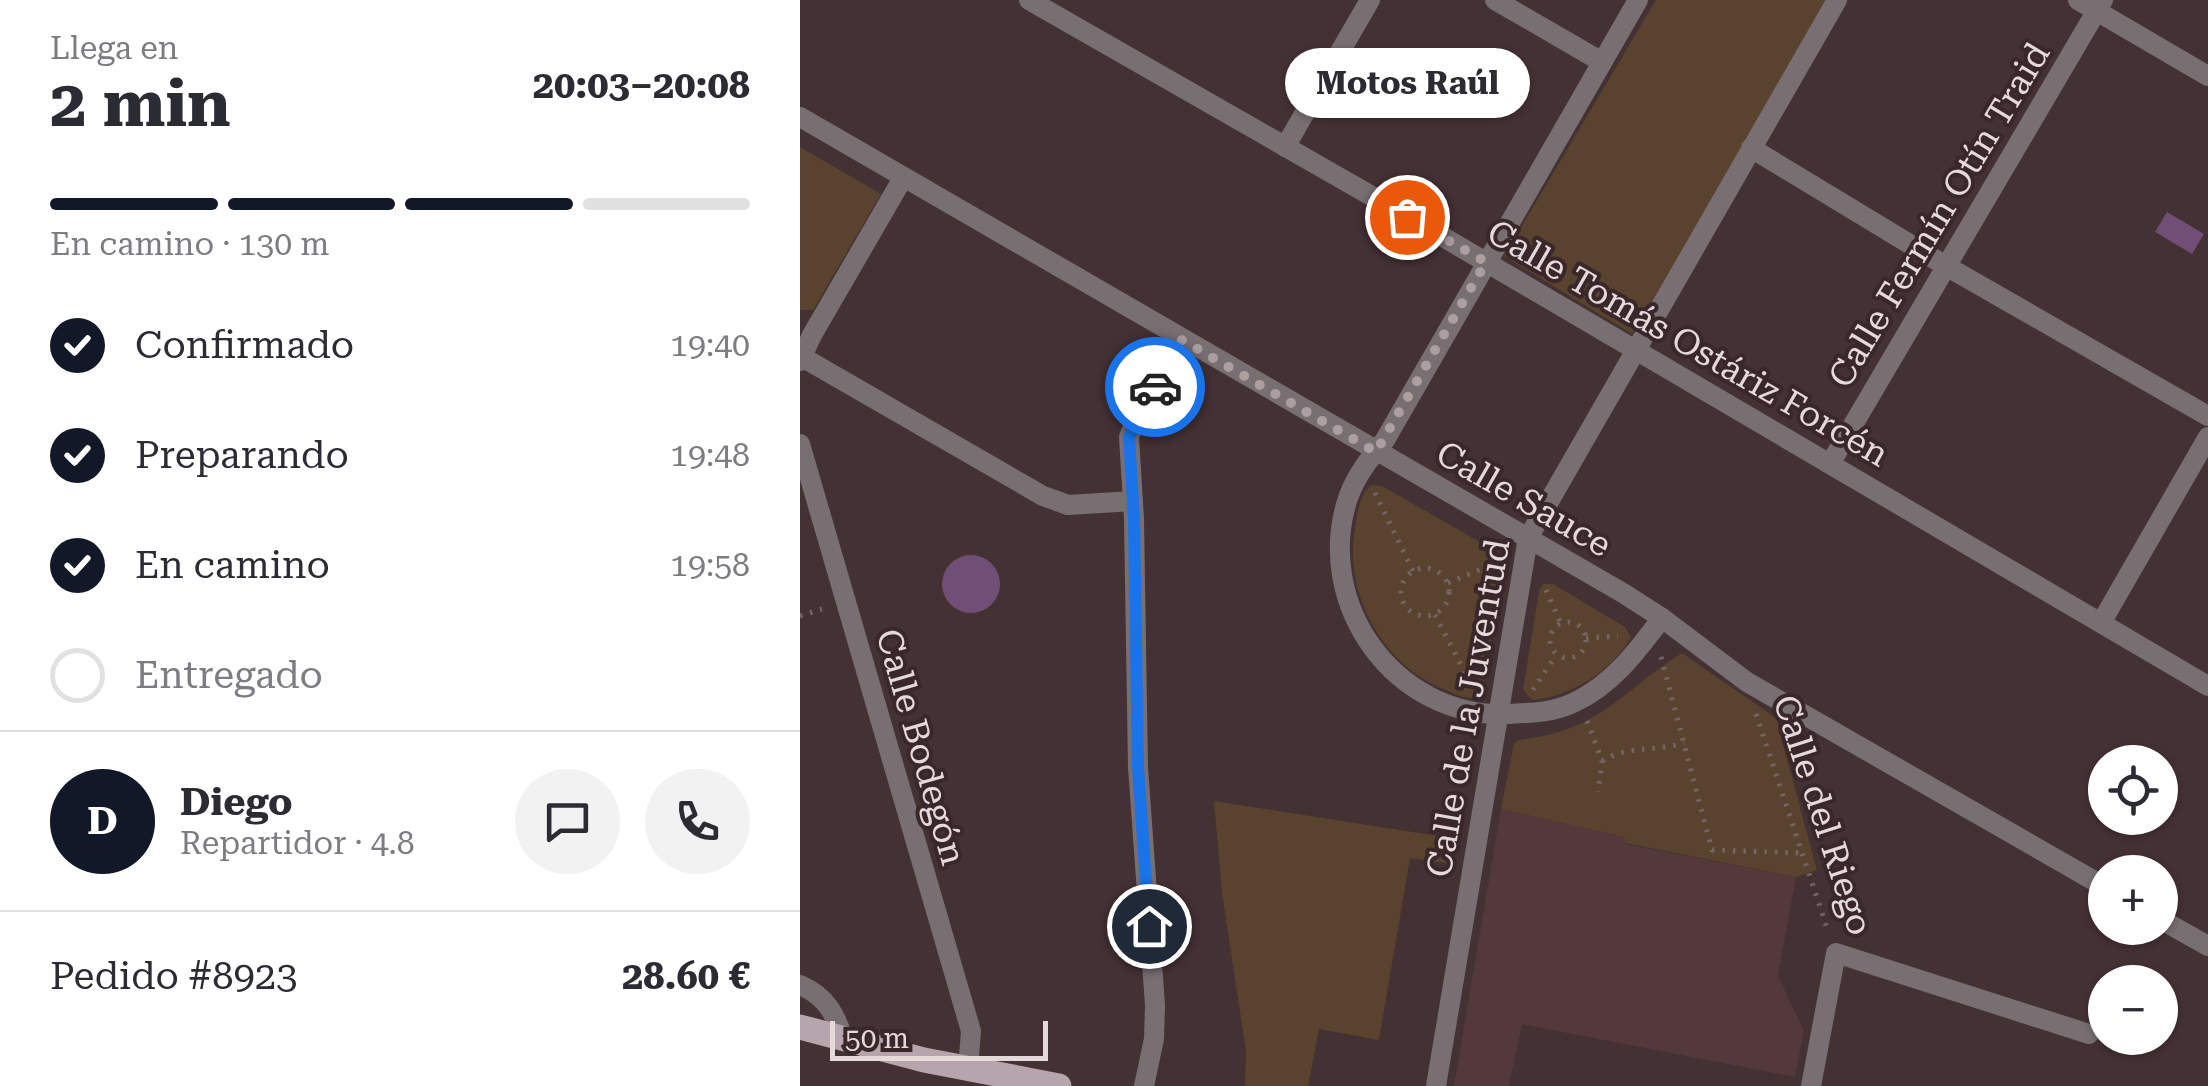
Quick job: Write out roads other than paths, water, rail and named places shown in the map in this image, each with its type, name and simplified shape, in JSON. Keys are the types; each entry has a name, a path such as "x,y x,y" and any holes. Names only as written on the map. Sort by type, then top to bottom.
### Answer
{"main road":[{"path":"800,1027 1059,1086"}],"street":[{"name":"Calle Tomás Ostáriz Forcén","path":"1030,0 1486,262 2208,686"},
{"path":"1285,147 1370,0"},
{"path":"1494,0 1602,62"},
{"path":"1638,0 1376,452 1358,476 1344,521 1341,555 1347,595 1364,639 1381,660 1418,692 1457,710 1498,714 1549,711 1587,696 1627,664 1662,618"},
{"name":"Calle de la Juventud","path":"1436,1086 1528,538 1837,0"},
{"path":"2093,4 2208,76"},
{"name":"Calle Fermín Otín Traid","path":"1830,464 2093,4"},
{"name":"Calle Sauce","path":"800,117 1528,538 1662,618 1747,682 2088,877"},
{"path":"1752,148 1946,266 2208,416"},
{"path":"903,178 801,359 1043,496 1068,505 1133,501"},
{"path":"1144,1086 1154,1039 1155,1005 1138,767 1130,429 1182,340"},
{"path":"2101,623 2208,436"},
{"name":"Calle Bodegón","path":"800,444 970,1031 968,1068"},
{"path":"2178,928 2208,946"},
{"name":"Calle del Riego","path":"1811,1086 1836,953 2088,1033"},
{"path":"800,985 825,1001 844,1040"}],"place":[{"name":"Motos Raúl","path":"1407,217"}]}
